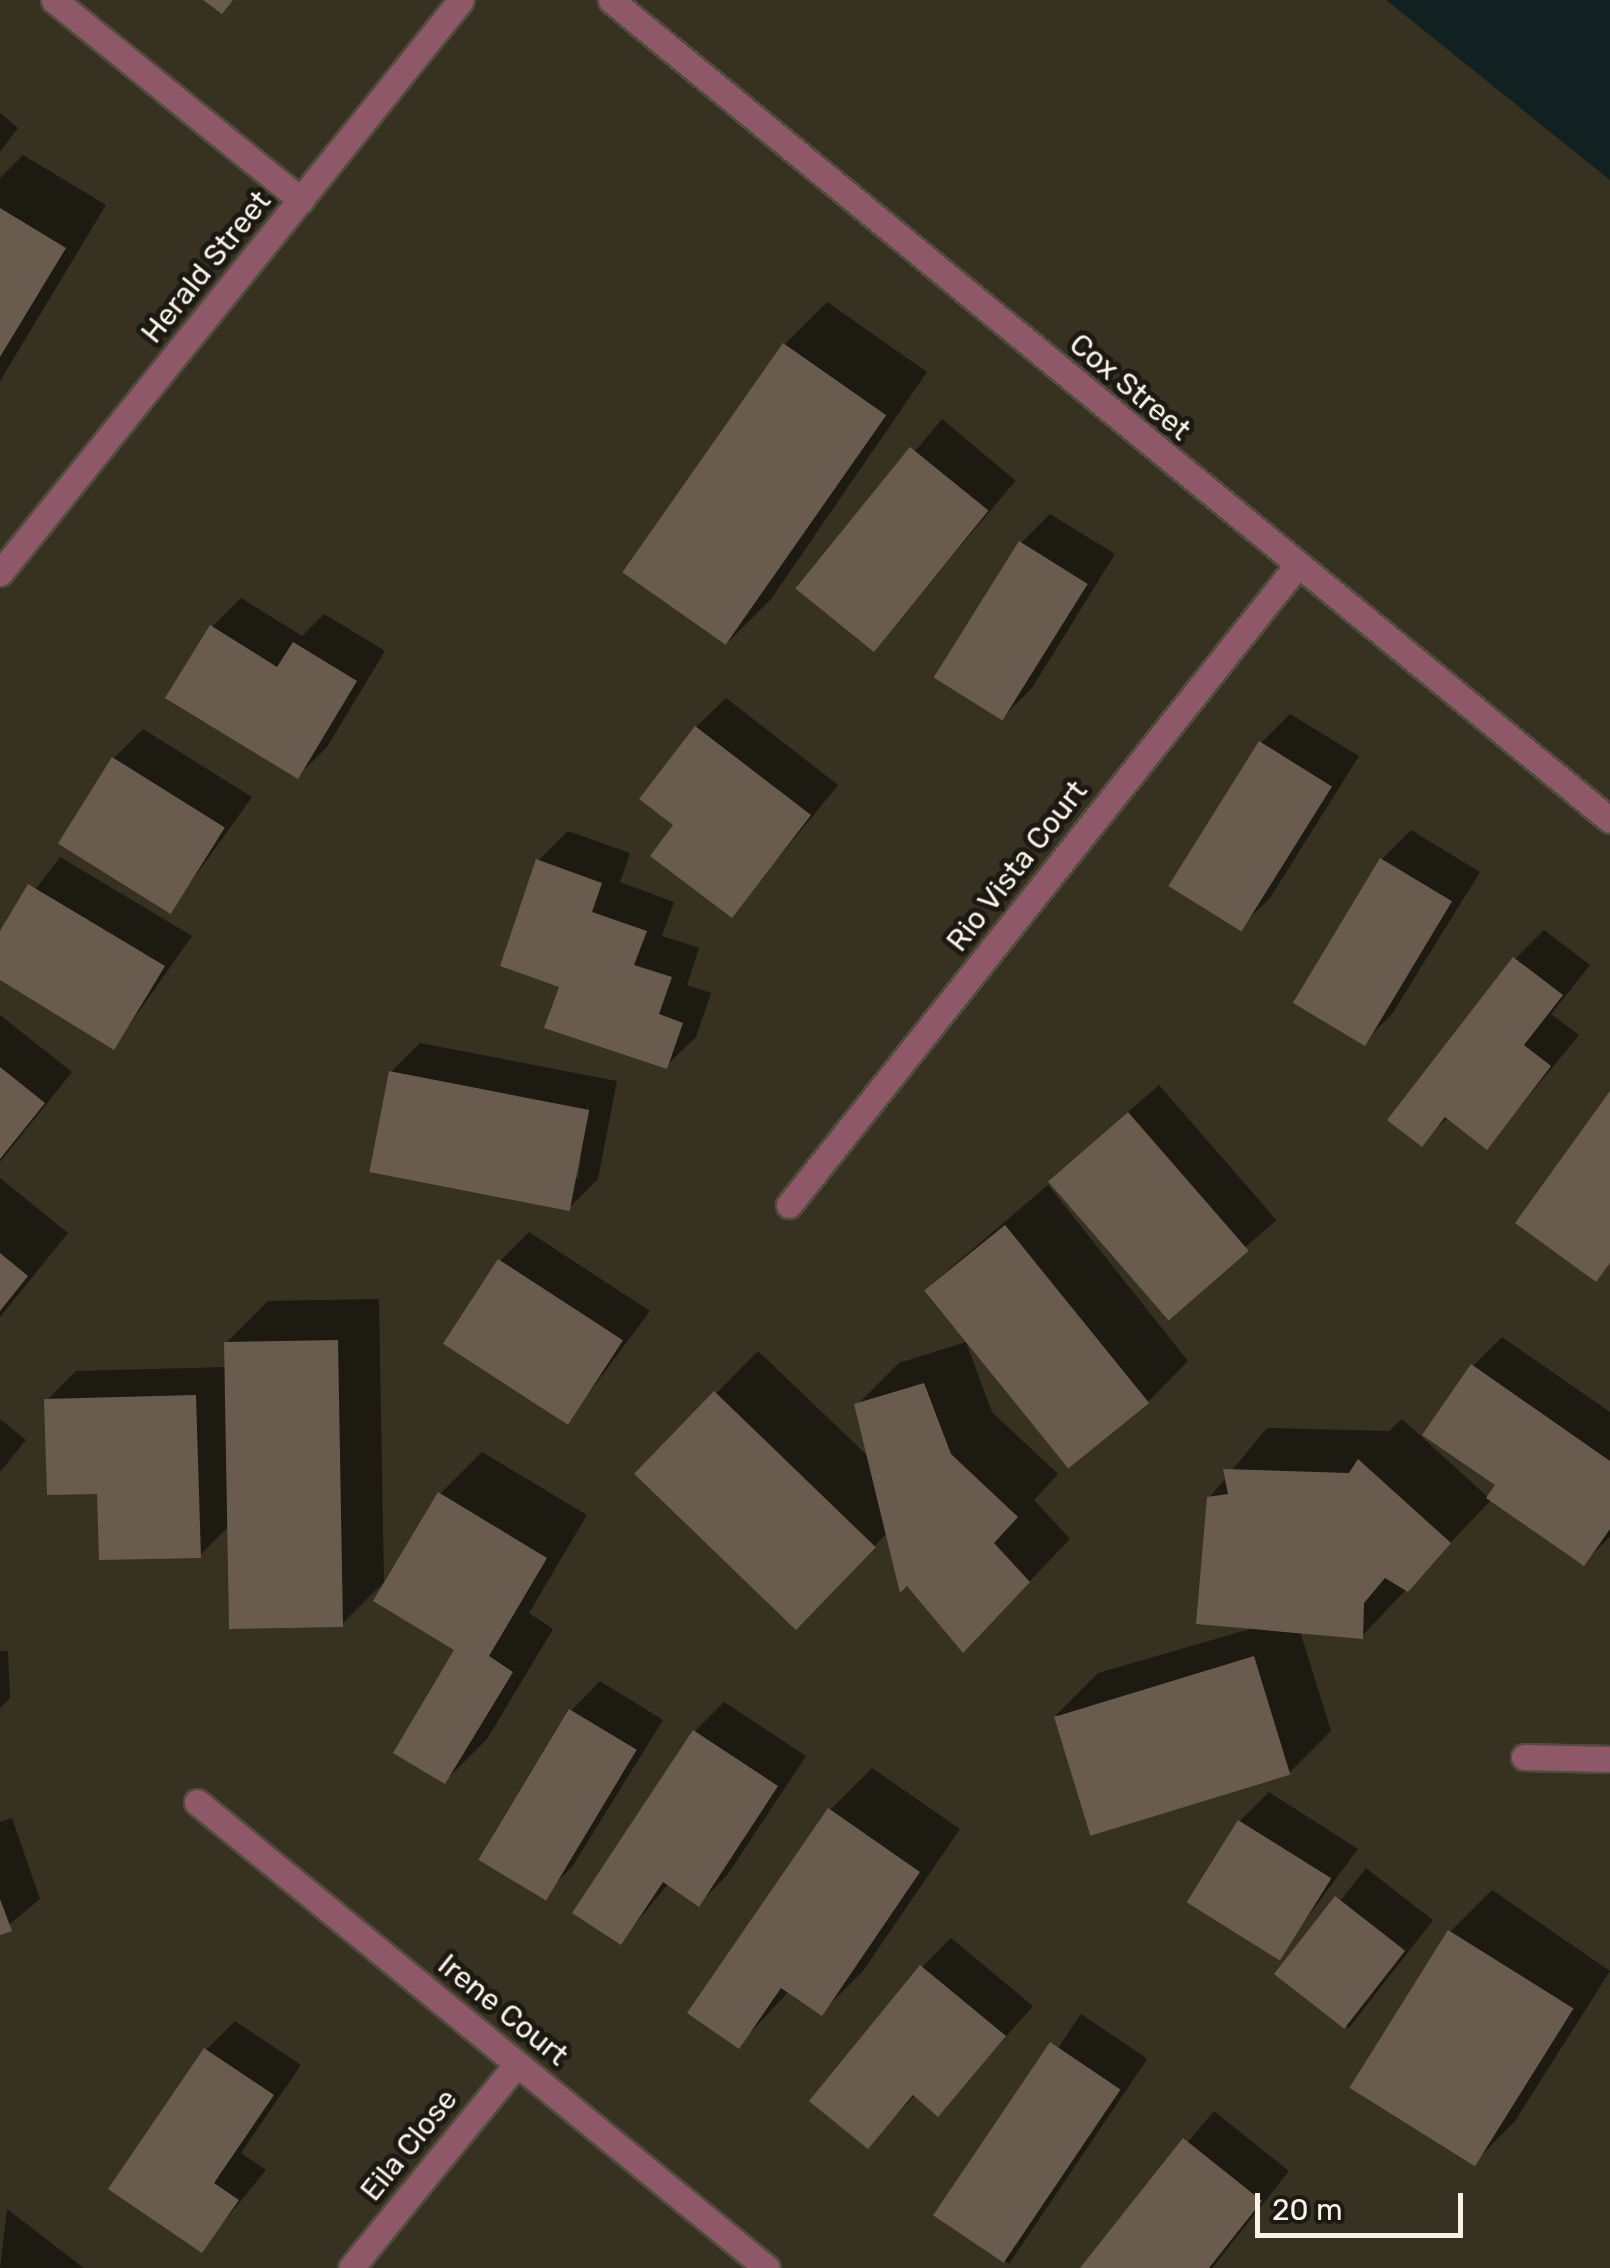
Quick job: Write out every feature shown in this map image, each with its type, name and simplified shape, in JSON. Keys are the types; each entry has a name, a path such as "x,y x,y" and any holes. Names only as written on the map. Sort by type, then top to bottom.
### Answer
{"street":[{"path":"54,0 301,200"},
{"name":"Herald Street","path":"0,574 462,0"},
{"name":"Cox Street","path":"611,0 1610,820"},
{"name":"Rio Vista Court","path":"789,1205 1296,566"},
{"path":"1524,1757 1610,1758"},
{"name":"Irene Court","path":"198,1802 767,2268"},
{"name":"Eila Close","path":"352,2268 517,2064"}],"shaded area":[{"path":"1386,0 1610,0 1610,180"}],"building":[{"path":"203,0 233,0 222,14"},
{"path":"0,208 66,248 0,357"},
{"path":"783,343 886,415 726,645 622,572"},
{"path":"910,447 988,511 874,652 795,588"},
{"path":"1019,541 1088,584 1002,720 934,678"},
{"path":"210,625 277,667 293,642 357,681 298,779 165,698"},
{"path":"695,726 811,815 732,918 650,856 673,825 639,799"},
{"path":"1259,741 1332,787 1241,932 1168,886"},
{"path":"112,757 225,827 171,914 58,844"},
{"path":"1380,858 1452,901 1365,1046 1293,1003"},
{"path":"536,859 602,883 592,912 647,931 634,965 672,977 659,1014 683,1023 667,1069 544,1028 559,987 500,966"},
{"path":"28,884 165,966 114,1050 0,980 0,931"},
{"path":"1513,957 1563,995 1524,1045 1551,1066 1487,1150 1445,1117 1422,1147 1387,1120"},
{"path":"0,1067 45,1103 0,1159"},
{"path":"389,1071 589,1110 570,1211 369,1172"},
{"path":"1610,1091 1610,1263 1596,1282 1515,1223"},
{"path":"1128,1112 1249,1251 1169,1320 1048,1182"},
{"path":"1005,1225 1149,1403 1068,1468 924,1290"},
{"path":"0,1253 28,1276 0,1311"},
{"path":"498,1259 623,1340 568,1425 443,1344"},
{"path":"338,1340 343,1627 229,1629 224,1342"},
{"path":"1471,1364 1610,1461 1610,1529 1584,1566 1486,1498 1495,1485 1422,1435"},
{"path":"924,1383 951,1454 1018,1517 994,1543 1030,1582 963,1653 907,1586 900,1593 854,1404"},
{"path":"714,1391 876,1547 796,1630 634,1474"},
{"path":"196,1395 201,1558 99,1560 97,1494 47,1495 44,1399"},
{"path":"1358,1459 1451,1543 1408,1592 1385,1578 1364,1603 1363,1639 1196,1624 1207,1497 1228,1494 1223,1469 1349,1473"},
{"path":"438,1492 547,1558 489,1656 513,1672 445,1784 393,1753 454,1650 373,1601"},
{"path":"1254,1656 1290,1775 1090,1836 1054,1717"},
{"path":"569,1709 637,1750 546,1901 478,1860"},
{"path":"693,1730 778,1786 699,1907 663,1882 621,1945 572,1913"},
{"path":"828,1808 920,1872 822,2016 781,1988 739,2049 687,2013"},
{"path":"1238,1820 1331,1878 1280,1961 1187,1902"},
{"path":"1335,1896 1405,1951 1344,2029 1274,1974"},
{"path":"0,1899 12,1931 0,1935"},
{"path":"1448,1930 1574,2008 1475,2166 1349,2088"},
{"path":"920,1965 1006,2036 938,2117 913,2095 868,2149 809,2101"},
{"path":"1050,2042 1120,2090 1004,2263 933,2215"},
{"path":"204,2048 274,2095 214,2183 239,2200 202,2253 108,2189"},
{"path":"1183,2138 1262,2201 1209,2268 1080,2268"}]}
